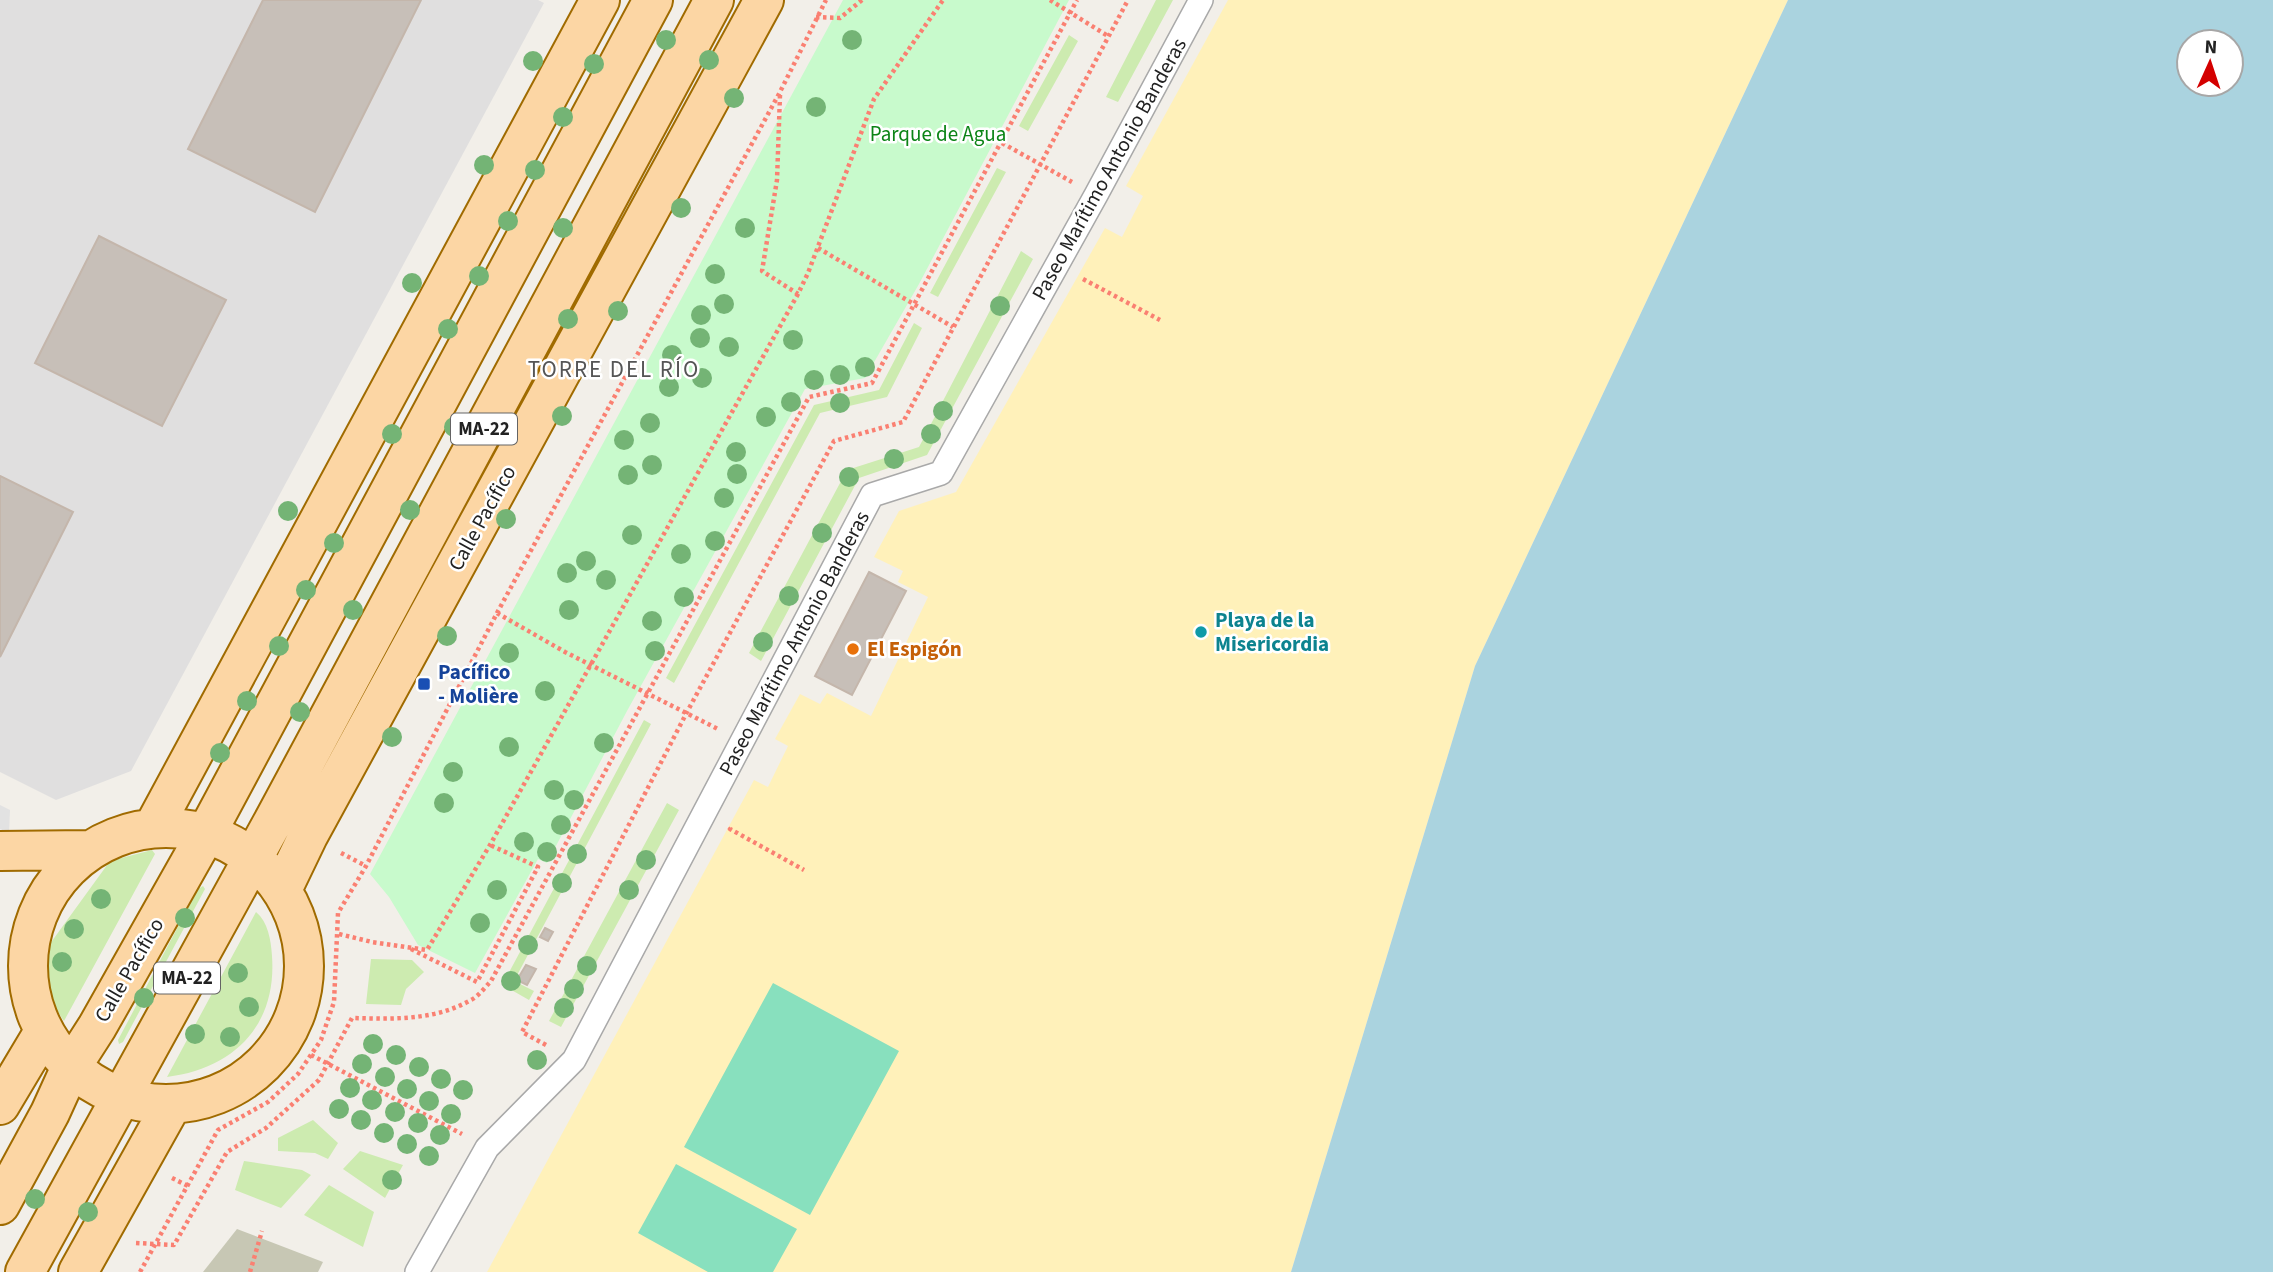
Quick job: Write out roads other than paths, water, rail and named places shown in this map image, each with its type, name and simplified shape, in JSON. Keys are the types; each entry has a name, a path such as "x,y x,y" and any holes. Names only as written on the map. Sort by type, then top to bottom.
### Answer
{"main road":[{"path":"153,828 600,0"},
{"name":"Calle Pacífico","path":"0,1205 50,1113 70,1069 97,1027 206,834 653,0"},
{"name":"Calle Pacífico","path":"25,1272 253,858 714,0"},
{"name":"Calle Pacífico","path":"282,890 308,836 764,0"},
{"path":"0,934 24,966 43,1033 70,1069 121,1099 172,1106 225,1093 264,1065 293,1024 305,973 293,908 282,890 253,858 206,834 153,828 127,832 88,850 43,899 24,966"},
{"path":"0,851 88,850"},
{"path":"0,1105 43,1033"},
{"path":"78,1272 172,1106"}],"street":[{"name":"Paseo Marítimo Antonio Banderas","path":"417,1272 487,1148 574,1060 872,495 941,473 1201,0"}],"water":[{"path":"1788,0 2273,0 2273,1272 1291,1272 1475,666"}],"place":[{"name":"Playa de la Misericordia","path":"1201,632"},
{"name":"El Espigón","path":"853,649"},
{"name":"Pacífico - Molière","path":"424,684"}],"district":[{"name":"TORRE DEL RÍO","path":"614,369"}],"park label":[{"name":"Parque de Agua","path":"938,134"}]}
